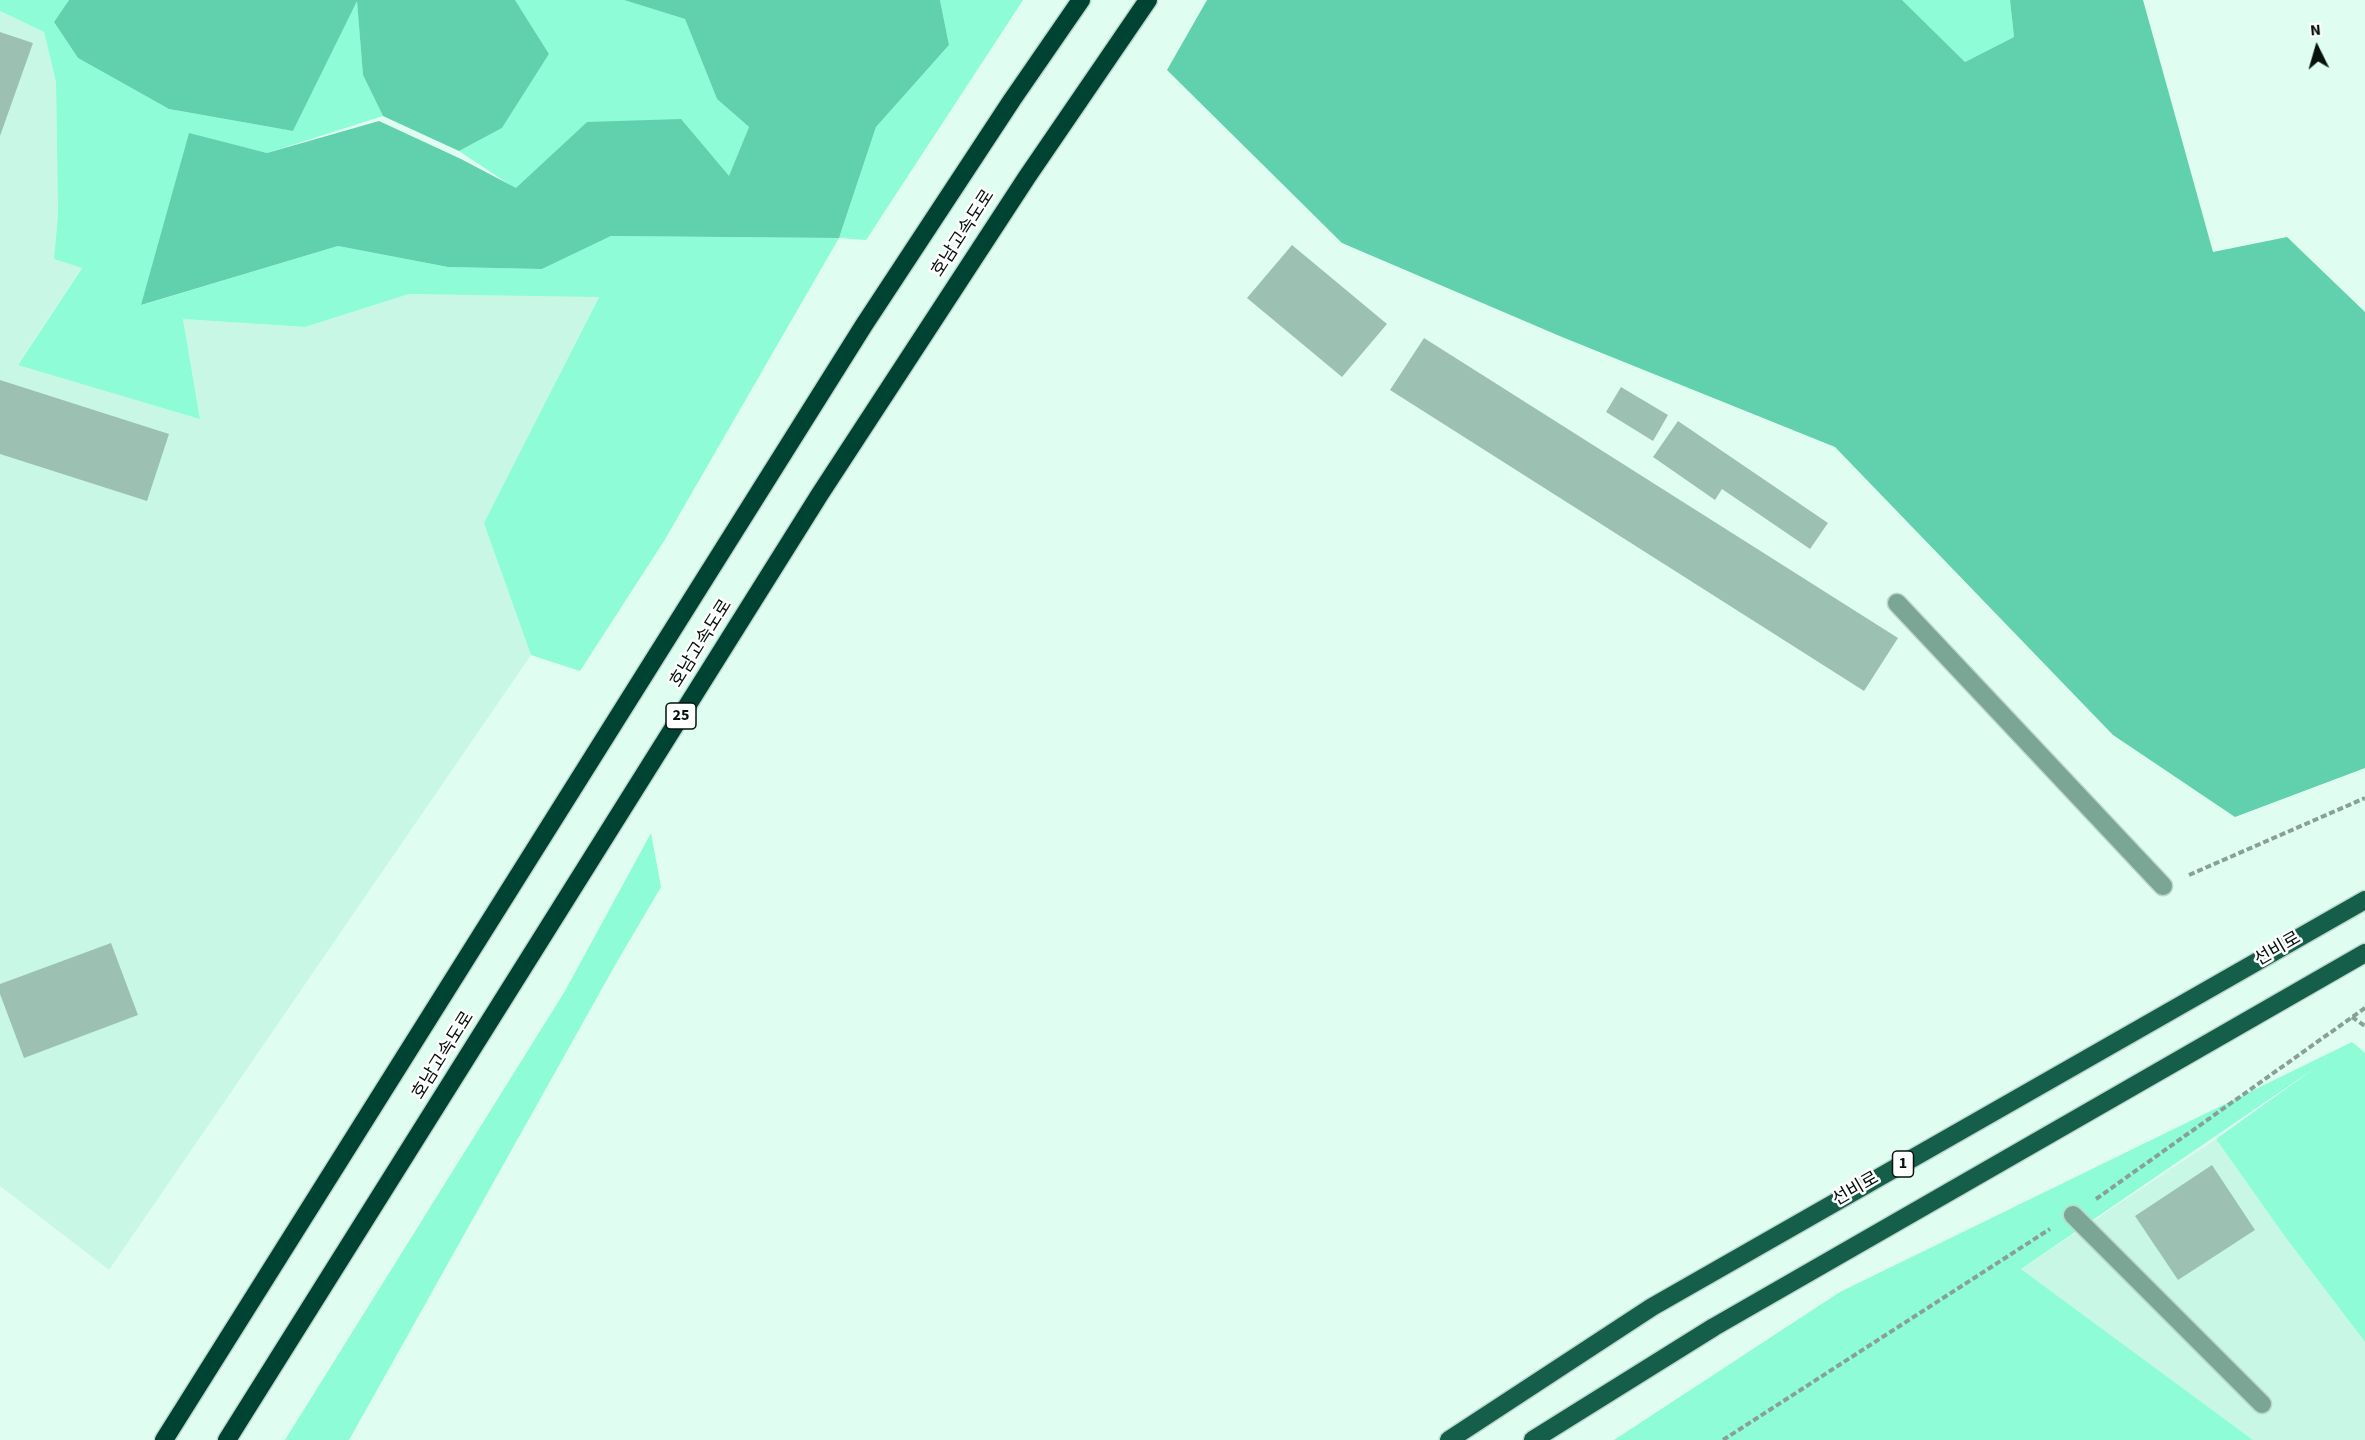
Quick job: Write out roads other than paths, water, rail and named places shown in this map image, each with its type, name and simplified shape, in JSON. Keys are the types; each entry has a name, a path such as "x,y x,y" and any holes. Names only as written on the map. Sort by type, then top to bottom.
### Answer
{"highway":[{"name":"호남고속도로","path":"164,1440 864,325 1012,100 1082,0"},
{"name":"호남고속도로","path":"227,1440 820,494 1027,177 1148,0"}],"main road":[{"name":"선비로","path":"1449,1440 1652,1307 2365,900"},
{"path":"1533,1440 1714,1327 2365,953"}],"lane":[{"path":"1897,603 2163,886"},
{"path":"2073,1215 2262,1404"}]}
